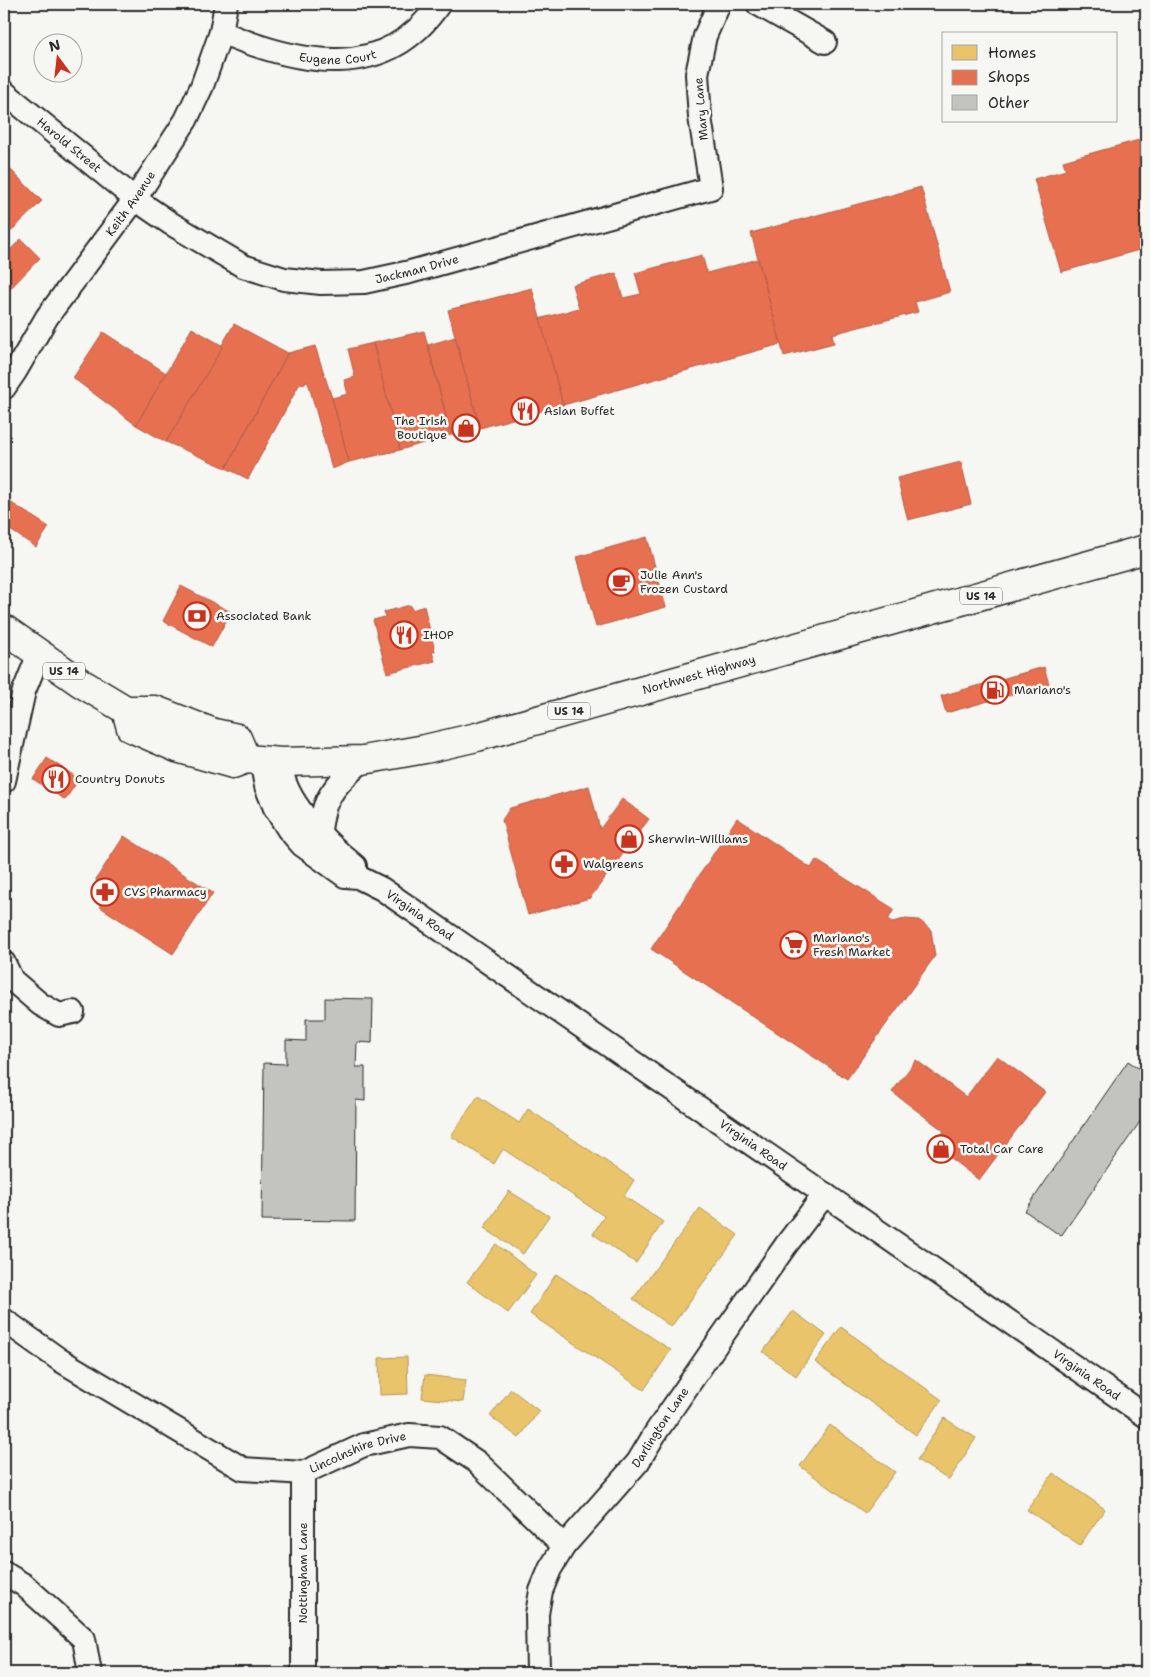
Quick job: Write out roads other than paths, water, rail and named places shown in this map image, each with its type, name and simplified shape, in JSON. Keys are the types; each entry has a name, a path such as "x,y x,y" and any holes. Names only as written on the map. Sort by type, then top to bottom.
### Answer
{"main road":[{"name":"Northwest Highway","path":"262,760 363,760 477,737 1146,550"},
{"name":"US 14","path":"4,629 81,683 126,710 155,710 214,733 237,738 262,760"}],"street":[{"name":"Keith Avenue","path":"4,388 47,316 135,199 186,120 202,86 221,32 226,4"},
{"name":"Eugene Court","path":"221,32 253,46 292,56 344,61 368,57 388,49 410,36 429,20 439,4"},
{"name":"Mary Lane","path":"711,188 700,117 698,74 705,36 719,4"},
{"path":"758,4 826,42"},
{"name":"Harold Street","path":"4,92 135,199"},
{"name":"Jackman Drive","path":"135,199 170,223 244,266 284,279 338,283 364,282 410,272 711,188"},
{"path":"4,781 24,691 39,654"},
{"name":"Virginia Road","path":"262,760 281,773 284,785 319,834 329,845 355,866 358,877"},
{"name":"Virginia Road","path":"262,760 266,786 276,808 288,829 302,845 345,876 358,877 382,889 1146,1416"},
{"path":"319,834 325,807 333,791 341,780 363,760"},
{"path":"4,963 12,980 40,1004 59,1015 72,1012"},
{"name":"Darlington Lane","path":"538,1673 537,1614 541,1591 550,1569 564,1546 638,1462 656,1432 720,1339 824,1194"},
{"name":"Lincolnshire Drive","path":"4,1320 60,1360 243,1469 303,1473 364,1445 409,1435 440,1437 477,1462 564,1546"},
{"name":"Nottingham Lane","path":"303,1473 303,1673"},
{"path":"4,1573 24,1585 84,1639 90,1673"}],"place":[{"name":"Asian Buffet","path":"525,411"},
{"name":"The Irish Boutique","path":"466,428"},
{"name":"Julie Ann's Frozen Custard","path":"621,582"},
{"name":"Associated Bank","path":"197,616"},
{"name":"IHOP","path":"404,635"},
{"name":"Mariano's","path":"995,690"},
{"name":"Country Donuts","path":"56,779"},
{"name":"Sherwin-Williams","path":"629,839"},
{"name":"Walgreens","path":"564,864"},
{"name":"CVS Pharmacy","path":"105,892"},
{"name":"Mariano's Fresh Market","path":"794,945"},
{"name":"Total Car Care","path":"941,1149"}]}
